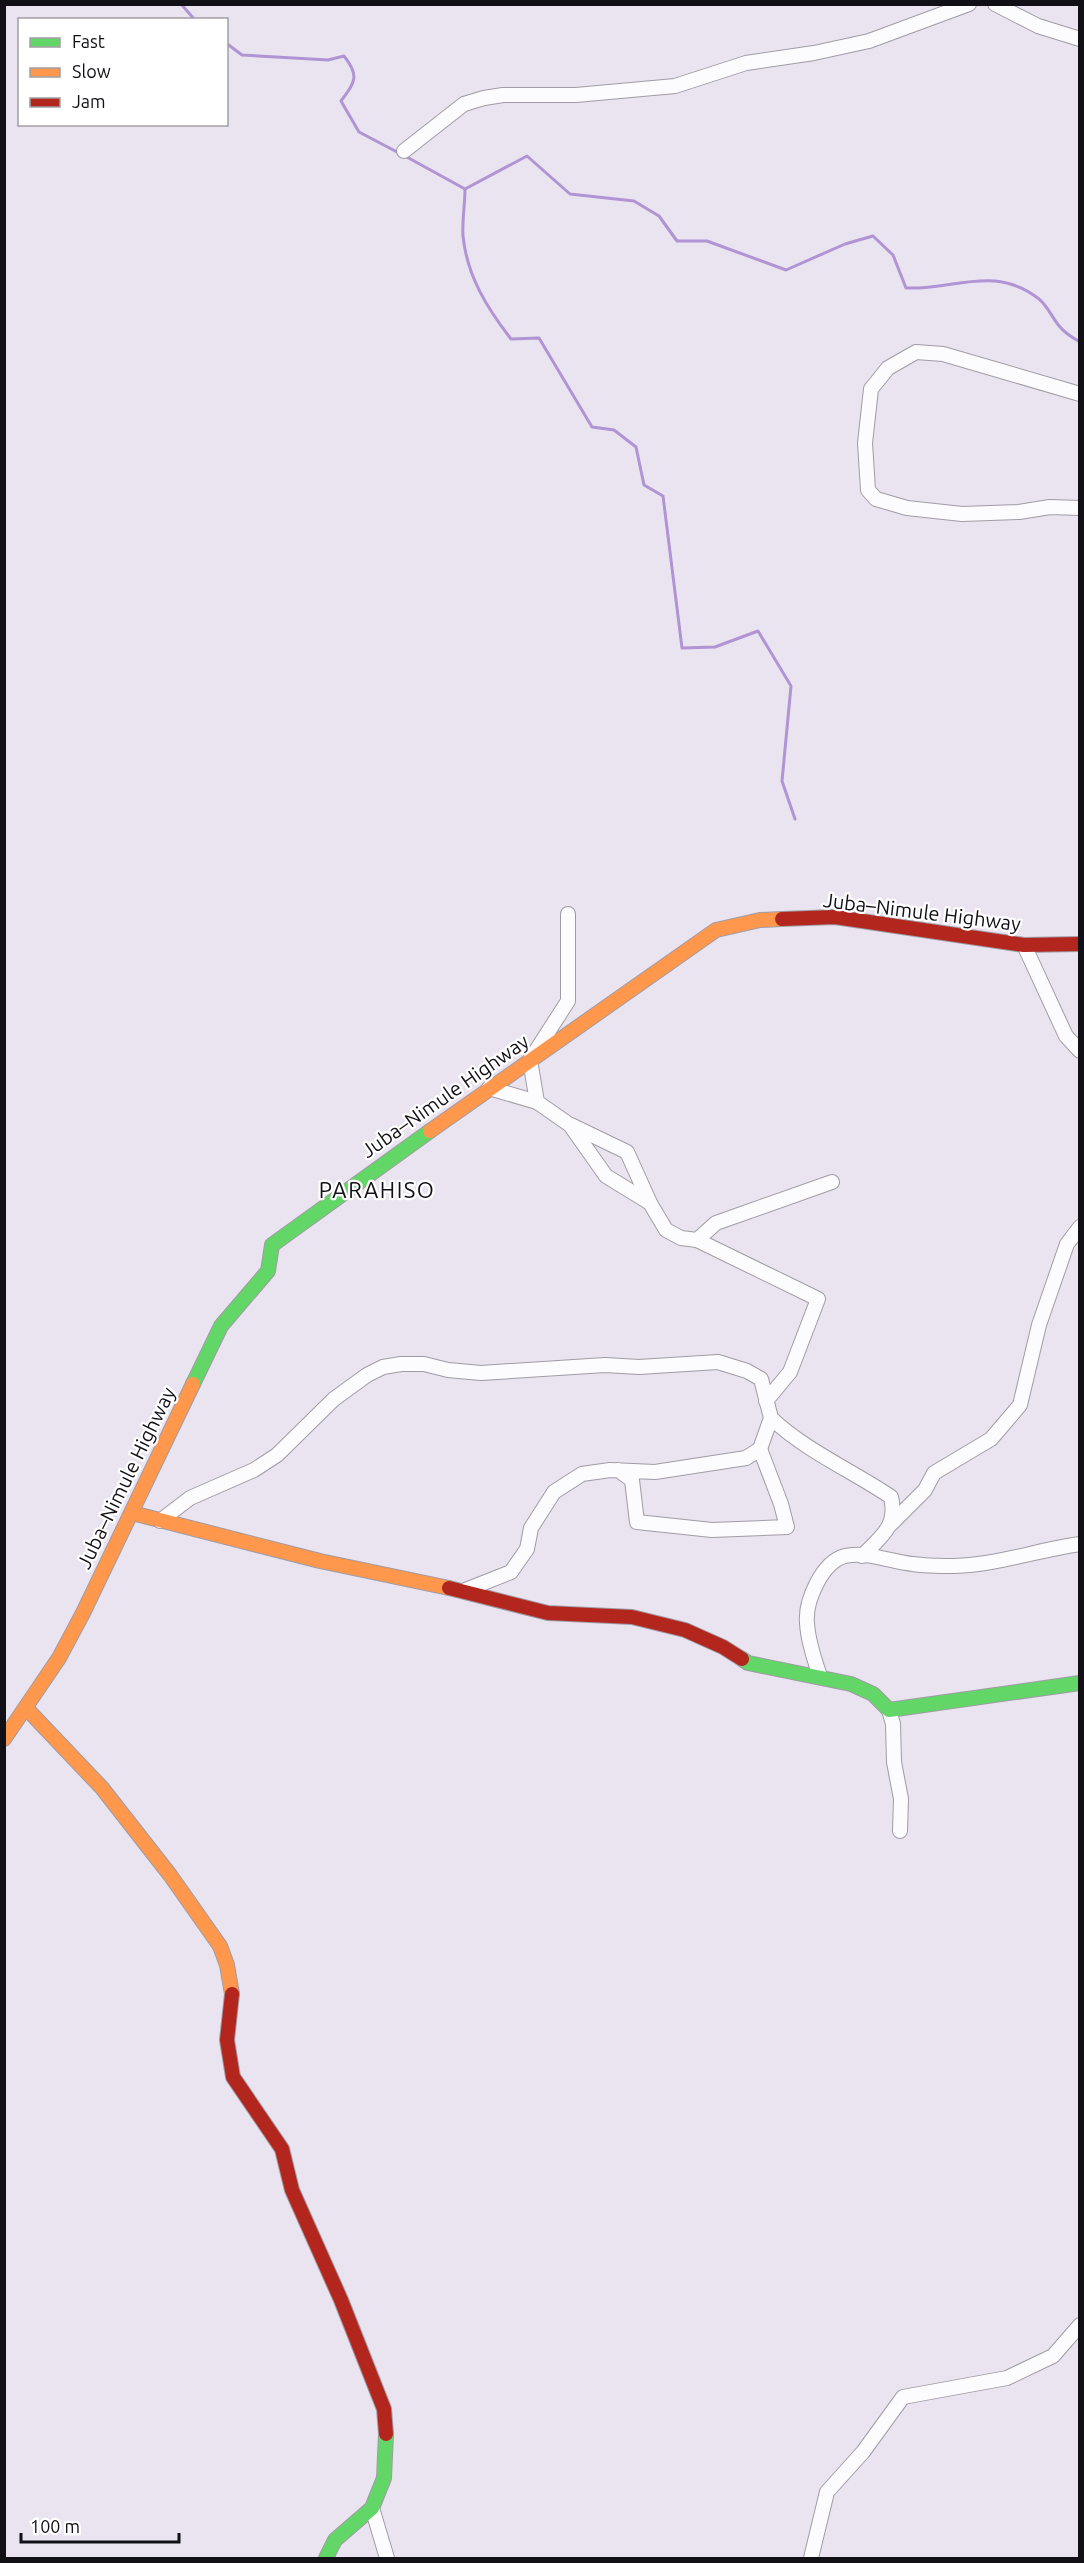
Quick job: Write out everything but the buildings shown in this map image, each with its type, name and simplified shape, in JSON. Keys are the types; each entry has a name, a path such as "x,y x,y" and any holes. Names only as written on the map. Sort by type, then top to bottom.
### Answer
{"street":[{"path":"404,151 464,104 484,98 503,95 576,95 675,86 747,63 814,54 869,41 969,4"},
{"path":"995,4 1038,26 1080,39"},
{"path":"1080,394 943,354 916,352 888,368 872,389 867,408 865,443 868,490 876,500 907,508 962,514 1019,512 1050,507 1080,508"},
{"path":"537,1102 530,1060 568,1001 568,914"},
{"name":"Juba–Nimule Highway","path":"4,1739 59,1658 132,1513 221,1326 268,1271 272,1245 489,1088 717,930 739,924 794,917 836,917 1024,945 1080,944"},
{"path":"1024,945 1066,1036 1080,1051"},
{"path":"489,1088 537,1102 570,1125 627,1152 650,1203 666,1230 681,1238 697,1240 818,1299 790,1372 766,1401"},
{"path":"570,1125 606,1176 650,1203"},
{"path":"697,1240 716,1223 832,1182"},
{"path":"862,1556 925,1490 933,1473 973,1452 991,1439 1020,1405 1040,1325 1067,1244 1080,1227"},
{"path":"160,1521 190,1498 254,1470 277,1455 334,1399 367,1375 383,1367 424,1364 448,1370 481,1373 605,1365 639,1367 718,1362 747,1371 761,1379 771,1418 792,1438 855,1473 891,1497 894,1510 891,1524"},
{"path":"463,1591 511,1572 527,1549 531,1528 554,1492 582,1474 618,1470 655,1472 746,1458 760,1449 771,1418"},
{"path":"618,1470 632,1480 637,1522 712,1530 787,1527 781,1504 760,1449"},
{"path":"132,1513 320,1561 463,1591 548,1613 632,1617 676,1627 723,1647 748,1663 851,1684 873,1694 889,1710 893,1724 894,1762 901,1799 900,1831"},
{"path":"820,1676 811,1649 806,1621 820,1576 829,1565 844,1556 954,1566 1002,1562 1056,1547 1080,1544"},
{"path":"889,1710 1080,1683"},
{"path":"26,1708 102,1788 170,1875 220,1946 227,1965 232,1991 227,2040 233,2077 282,2150 292,2190 341,2300 384,2409 387,2427 384,2478 372,2508 335,2540 326,2559"},
{"path":"811,2559 827,2492 863,2452 903,2397 1007,2378 1053,2355 1080,2325"},
{"path":"372,2508 387,2559"}],"waterway":[{"path":"181,4 193,18"},
{"path":"228,44 242,55 328,60 344,56 352,69 354,79 341,101 359,132 399,153"},
{"path":"405,156 465,189 527,156 570,194 634,201 659,216 677,241 707,241 786,270 845,244 873,236 893,255 906,288 924,288 974,281 1006,283 1039,299 1063,330 1080,342"},
{"path":"465,189 463,230 465,251 474,278 494,315 511,339 539,338 592,427 614,430 636,447 644,485 663,496 682,648 715,647 758,631 791,686 782,781 795,819"}],"traffic: fast":[{"path":"193,1384 221,1326 268,1271 272,1245 430,1131"},
{"path":"742,1659 748,1663 851,1684 873,1694 889,1710 1080,1683"},
{"path":"326,2558 335,2540 372,2508 384,2478 386,2434"}],"traffic: slow":[{"path":"430,1131 716,930 760,920 782,919"},
{"path":"4,1739 59,1658 83,1613 193,1384"},
{"path":"132,1513 320,1561 449,1588"},
{"path":"26,1708 102,1788 170,1875 220,1946 227,1965 232,1994"}],"traffic: jam":[{"path":"782,919 835,917 1024,945 1080,944"},
{"path":"449,1588 548,1613 632,1617 685,1630 723,1647 742,1659"},
{"path":"232,1994 227,2040 233,2077 282,2149 292,2190 341,2300 384,2409 386,2434"}],"district":[{"name":"PARAHISO","path":"377,1190"}]}
